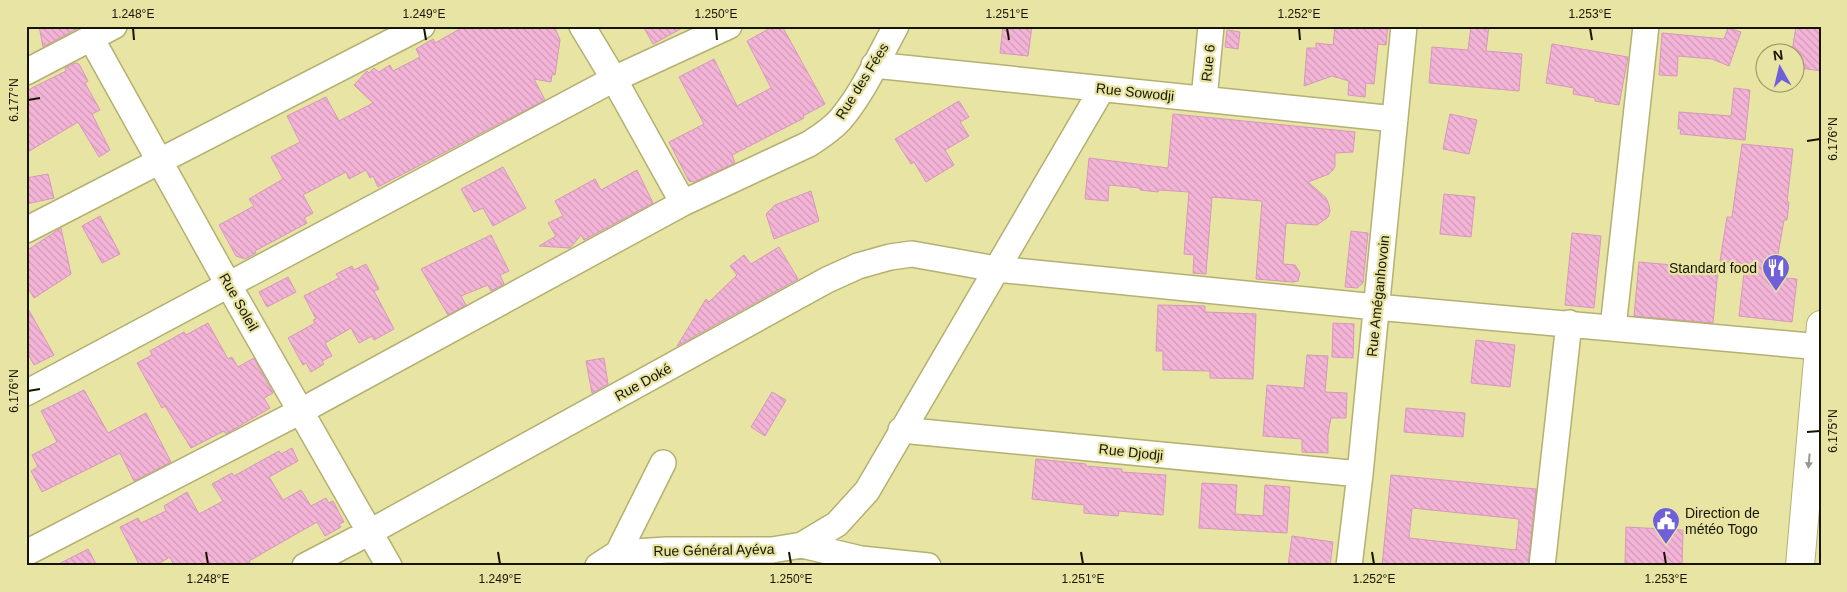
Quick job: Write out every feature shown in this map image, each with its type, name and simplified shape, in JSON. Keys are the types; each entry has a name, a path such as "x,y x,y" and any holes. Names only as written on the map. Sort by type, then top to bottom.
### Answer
{"main road":[{"path":"1800,566 1820,340"}],"street":[{"path":"26,72 114,26"},
{"path":"26,230 422,26"},
{"path":"582,26 614,79 683,203"},
{"path":"26,393 614,79 730,26"},
{"name":"Rue des Fées","path":"26,553 302,411 683,203 809,144 825,134 839,121 851,105 896,26"},
{"name":"Rue 6","path":"1204,100 1211,26"},
{"name":"Rue Améganhovoin","path":"1349,566 1360,474 1404,26"},
{"path":"1613,328 1646,26"},
{"name":"Rue Soleil","path":"91,38 388,566"},
{"name":"Rue Sowodji","path":"874,65 1395,119"},
{"path":"802,545 837,524 866,491 1102,89"},
{"name":"Rue Doké","path":"305,566 827,280 858,266 890,257 912,254 996,269 1376,307 1613,328 1820,340"},
{"path":"1542,566 1569,323"},
{"name":"Rue Djodji","path":"901,430 1360,474"},
{"path":"608,559 663,463"},
{"name":"Rue Général Ayéva","path":"608,559 667,550 772,550 802,545 861,559 928,566"}],"building":[{"path":"39,26 82,26 43,47"},
{"path":"465,26 554,26 560,40 555,75 552,74 551,82 534,79 545,100 378,187 373,176 370,178 366,170 349,179 346,172 303,195 313,213 304,218 307,223 255,251 256,253 245,259 236,256 219,225 254,206 249,199 283,179 271,157 300,142 287,116 326,97 339,121 373,103 354,85 367,71 369,73 374,68 379,72 390,65 393,71 420,57 416,49 433,39 435,43"},
{"path":"643,26 686,26 653,44"},
{"path":"774,26 782,26 825,104 803,116 804,118 732,155 735,163 694,182 689,181 669,142 704,124 679,77 714,59 737,106 771,88 747,41"},
{"path":"1003,26 1032,26 1028,56 1000,53"},
{"path":"1335,26 1388,26 1386,45 1378,44 1374,84 1366,83 1365,97 1348,95 1349,81 1332,76 1304,86 1307,48 1316,48 1316,43 1333,45"},
{"path":"1471,26 1489,26 1486,51 1522,54 1519,91 1429,83 1432,47 1468,50"},
{"path":"1796,26 1821,29 1821,71 1804,68 1804,42 1794,42"},
{"path":"1728,28 1741,32 1729,66 1712,59 1678,56 1677,76 1659,75 1662,33 1724,39"},
{"path":"1227,30 1240,32 1238,49 1225,47"},
{"path":"1552,44 1628,57 1619,105 1595,101 1595,98 1573,94 1574,88 1546,83"},
{"path":"75,63 79,64 88,81 85,83 100,110 92,114 110,150 99,157 78,122 26,153 26,91 66,71 65,68"},
{"path":"1734,88 1750,90 1745,140 1680,134 1681,129 1678,129 1679,112 1731,116"},
{"path":"959,101 969,117 960,122 969,136 945,150 954,165 926,182 914,162 911,164 895,139"},
{"path":"1173,114 1355,132 1353,152 1335,153 1335,166 1333,170 1329,174 1308,182 1326,198 1330,211 1328,217 1317,225 1286,223 1283,264 1295,265 1300,273 1298,281 1256,279 1262,201 1212,197 1206,274 1193,273 1194,255 1184,254 1189,192 1159,190 1158,192 1109,185 1108,201 1085,199 1089,158 1168,168"},
{"path":"1450,114 1477,120 1469,154 1443,149"},
{"path":"1742,144 1793,149 1787,202 1789,202 1787,220 1784,220 1774,277 1797,279 1792,322 1739,316 1745,264 1720,261 1727,217 1732,217"},
{"path":"503,167 526,208 493,226 483,208 474,212 461,189"},
{"path":"637,170 653,203 584,240 581,235 570,248 539,246 556,236 548,223 563,216 555,201 595,179 601,190"},
{"path":"48,174 54,198 26,204 26,178"},
{"path":"811,191 819,221 774,239 766,214 775,205"},
{"path":"1444,194 1475,197 1471,237 1440,234"},
{"path":"100,216 120,254 102,263 82,226"},
{"path":"61,228 71,274 34,298 26,285 26,251"},
{"path":"1351,231 1368,233 1363,283 1357,288 1345,287"},
{"path":"1572,233 1601,236 1594,308 1565,305"},
{"path":"491,235 509,271 500,275 504,284 491,291 488,285 461,296 466,305 448,315 421,269"},
{"path":"779,247 798,279 677,346 706,299 709,302 737,275 730,266 744,255 751,264"},
{"path":"1639,262 1718,269 1713,323 1634,316"},
{"path":"366,264 379,289 374,291 394,329 374,340 372,336 359,343 351,328 325,343 332,356 322,361 324,364 311,372 306,363 303,365 288,338 315,323 313,320 316,319 304,296 339,278 336,274 352,266 354,270"},
{"path":"288,277 296,292 267,307 259,292"},
{"path":"26,305 54,355 34,365 26,350"},
{"path":"1158,305 1205,306 1205,312 1256,314 1253,379 1210,378 1210,371 1163,370 1163,351 1156,351"},
{"path":"208,323 228,359 232,357 238,367 254,358 273,393 264,398 270,408 226,434 224,431 191,448 165,406 162,408 137,363 152,355 150,351 184,332 186,335"},
{"path":"1333,323 1354,324 1353,358 1332,357"},
{"path":"1476,340 1515,345 1510,387 1471,383"},
{"path":"1307,355 1328,356 1325,392 1347,393 1346,418 1331,418 1328,434 1328,453 1302,452 1302,439 1263,436 1267,385 1304,388"},
{"path":"604,358 608,384 592,393 586,361"},
{"path":"84,390 108,433 146,413 171,462 134,481 120,453 42,492 31,471 38,467 32,455 57,442 41,411"},
{"path":"772,392 786,400 765,436 751,427"},
{"path":"1406,408 1465,413 1463,437 1404,432"},
{"path":"292,448 298,461 269,477 283,500 301,490 311,506 326,498 329,503 333,501 344,522 339,524 341,527 325,536 317,522 249,561 252,566 174,566 170,557 154,566 140,566 120,527 138,518 141,523 166,511 164,506 187,492 199,514 223,501 212,484 232,473 234,476 279,451 281,454"},
{"path":"1036,459 1122,469 1122,472 1166,475 1163,515 1119,511 1118,516 1084,513 1084,505 1032,499"},
{"path":"1391,475 1536,489 1528,566 1382,566","holes":["1412,508 1519,519 1516,550 1409,538"]},
{"path":"1202,483 1237,485 1235,514 1263,516 1265,485 1290,487 1287,533 1199,528"},
{"path":"1626,527 1683,530 1682,566 1625,564"},
{"path":"1292,536 1333,542 1330,566 1288,566"},
{"path":"88,549 97,566 55,566"}],"place":[{"name":"Standard food","path":"1776,292"},
{"name":"Direction de météo Togo","path":"1666,545"}]}
